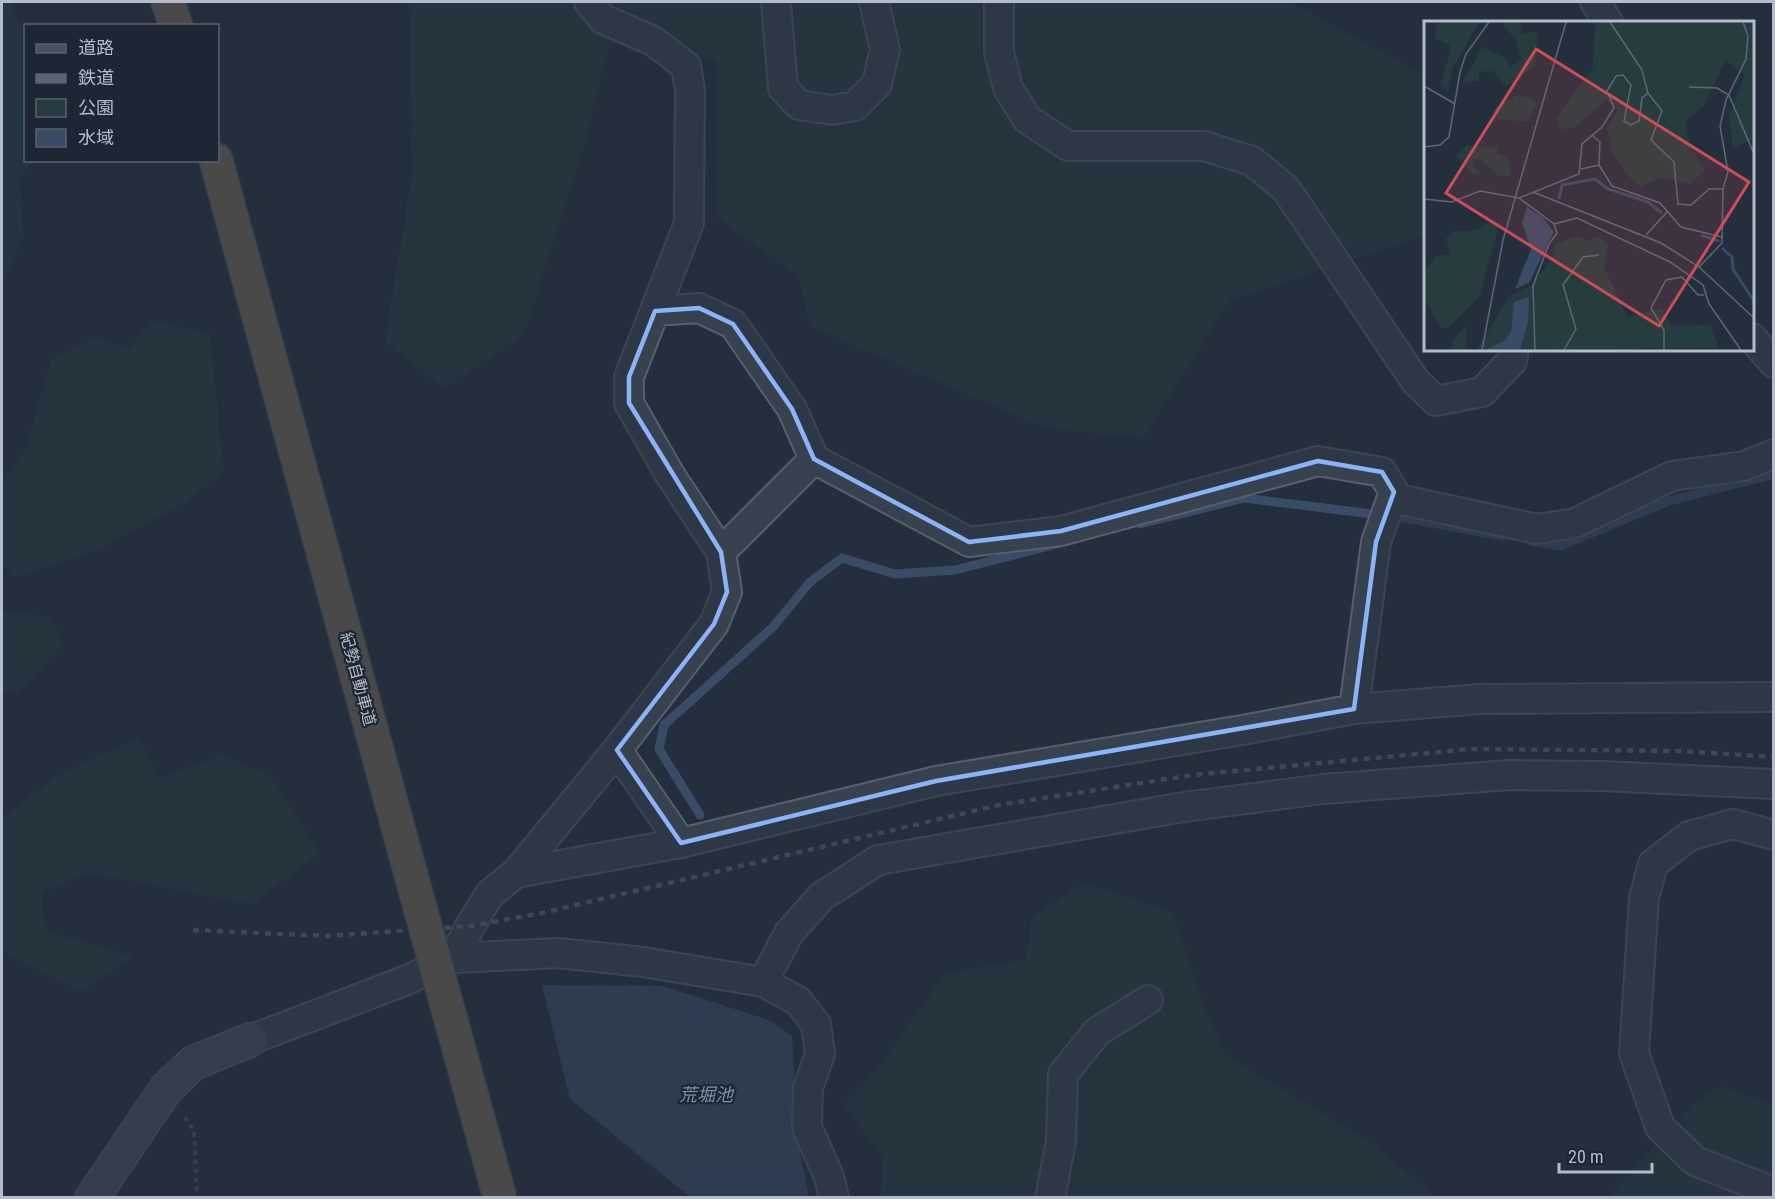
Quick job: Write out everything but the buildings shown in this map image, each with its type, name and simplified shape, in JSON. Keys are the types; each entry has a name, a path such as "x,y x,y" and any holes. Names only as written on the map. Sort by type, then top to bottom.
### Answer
{"highway":[{"path":"168,2 175,24"},
{"name":"紀勢自動車道","path":"217,162 500,1197"}],"street":[{"path":"454,958 490,894 516,873 617,750 714,624 727,592 721,552 670,475 629,403 629,377 689,223 690,90 686,66 653,41 603,19 589,2"},
{"path":"776,2 783,88 799,105 832,110 855,106 877,84 885,49 874,2"},
{"path":"999,2 999,52 1008,88 1027,118 1068,146 1204,146 1251,160 1286,189 1416,382 1436,400 1482,392 1512,361 1514,351"},
{"path":"1595,2 1607,21"},
{"path":"655,311 699,308 733,324 792,409 814,459 969,542 1061,531 1318,460 1382,472 1398,499 1537,529 1575,523 1672,476 1744,466 1773,454"},
{"path":"1754,340 1773,363"},
{"path":"721,552 814,459"},
{"path":"1354,709 1376,542 1394,492"},
{"path":"516,873 681,843 936,781 1354,709 1480,699 1773,697"},
{"path":"617,750 681,843"},
{"path":"763,982 789,933 821,897 878,860 1184,807 1323,789 1509,775 1602,776 1773,784"},
{"path":"1773,835 1733,824 1689,836 1653,864 1644,898 1634,1053 1660,1127 1695,1161 1773,1192"},
{"path":"92,1197 166,1089 193,1063 407,980 454,958 558,953 643,962 763,982 798,1001 816,1024 820,1054 808,1088 807,1127 829,1177 834,1197"},
{"path":"1050,1197 1061,1142 1063,1074 1097,1032 1148,1000"}],"path":[{"path":"166,1089 194,1131 197,1197"}],"highlighted area":[{"path":"699,308 733,324 792,409 814,459 969,542 1061,531 1318,461 1382,472 1394,492 1376,542 1354,709 936,781 681,843 617,750 714,624 727,592 721,552 629,403 629,377 655,311"}],"green space":[{"path":"2,2 11,2 24,34 24,162 31,162 19,178 24,236 2,287"},
{"path":"409,2 1289,2 1424,74 1424,235 1230,300 1143,438 1046,428 810,326 798,276 717,217 717,60 609,44 583,149 524,335 444,388 385,342 412,172"},
{"path":"151,321 210,334 224,471 181,505 96,550 14,577 2,562 2,482 26,448 51,360 96,338 130,348"},
{"path":"2,611 48,617 65,642 19,692 2,692"},
{"path":"139,738 160,778 222,755 270,777 320,853 252,904 87,873 42,893 46,931 135,957 81,991 2,953 2,818 54,778"},
{"path":"1083,883 1172,912 1202,1001 1226,1056 1365,1138 1437,1197 880,1197 883,1157 844,1105 881,1065 945,973 1025,960 1032,917"},
{"path":"1720,1086 1773,1105 1773,1197 1608,1198 1692,1105"}],"water":[{"name":"荒堀池","path":"542,985 663,986 769,1020 792,1036 798,1141 809,1197 690,1197 570,1099"}],"waterway":[{"path":"1530,541 1560,546 1669,501 1774,474"},
{"path":"1140,524 1244,498 1405,518 1502,536"},
{"path":"700,815 659,749 664,725 773,627 810,582 842,558 895,574 955,570 1057,544"}],"railway":[{"path":"193,930 327,936 470,926 542,913 999,805 1193,775 1471,749 1680,751 1774,757"}]}
